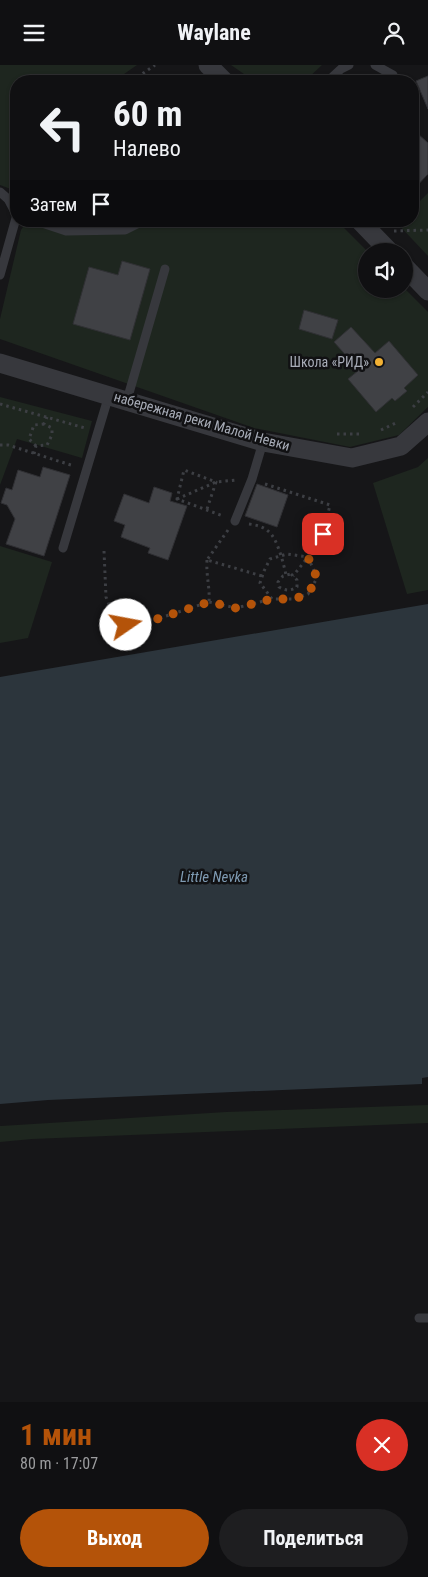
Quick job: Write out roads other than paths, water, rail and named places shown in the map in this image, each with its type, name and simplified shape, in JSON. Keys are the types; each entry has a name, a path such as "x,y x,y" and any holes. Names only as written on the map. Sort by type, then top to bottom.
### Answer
{"street":[{"path":"208,65 218,75"},
{"path":"366,227 381,243"},
{"path":"413,275 428,291"},
{"name":"набережная реки Малой Невки","path":"0,363 263,442 352,458 401,446 428,422"}],"lane":[{"path":"334,75 349,65"},
{"path":"375,65 393,75"},
{"path":"0,192 10,203"},
{"path":"0,275 13,227"},
{"path":"54,227 66,231 125,230 131,227"},
{"path":"63,548 98,432 118,397 165,269"},
{"path":"235,521 252,479 263,442"}],"water":[{"name":"Little Nevka","path":"428,604 428,1077 422,1078 422,1084 48,1100 0,1104 0,677"}],"place":[{"name":"Школа «РИД»","path":"379,362"}]}
